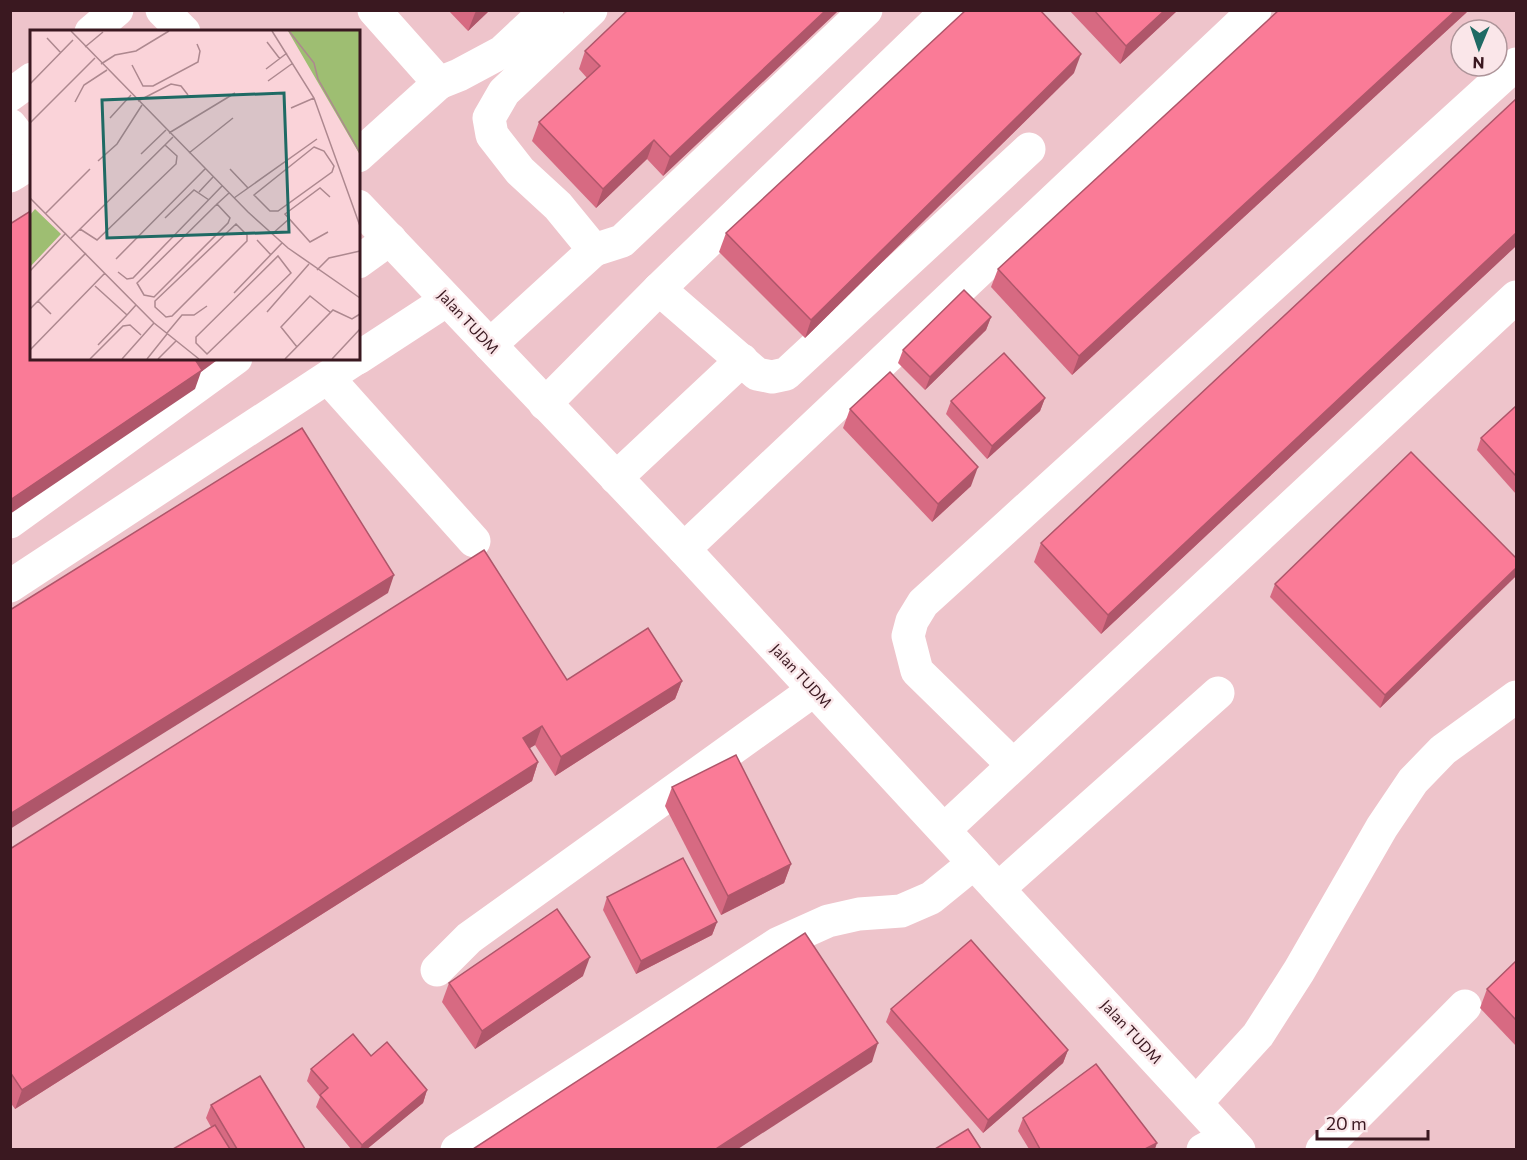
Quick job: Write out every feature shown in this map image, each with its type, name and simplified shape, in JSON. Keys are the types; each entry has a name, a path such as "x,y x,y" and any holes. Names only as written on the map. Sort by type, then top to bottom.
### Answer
{"street":[{"path":"93,30 117,10"},
{"path":"162,10 182,30"},
{"path":"374,10 439,83"},
{"path":"360,154 439,83 502,52 547,10"},
{"path":"591,10 504,92 489,118 492,135 520,171 558,206 594,250"},
{"path":"490,345 594,250 622,242 866,10"},
{"path":"545,404 659,289 948,10"},
{"path":"684,549 1255,10"},
{"path":"1013,765 917,670 909,636 912,621 923,603 1516,64"},
{"path":"10,95 30,80"},
{"path":"10,125 30,151"},
{"path":"659,289 757,374 772,377 786,374 1029,149"},
{"path":"10,176 25,167 30,160"},
{"name":"Jalan TUDM","path":"360,208 684,549 1196,1103 1223,1145"},
{"path":"360,261 390,239"},
{"path":"944,830 1516,297"},
{"path":"360,357 447,300"},
{"path":"10,522 233,360"},
{"path":"10,586 355,360"},
{"path":"616,478 742,360"},
{"path":"328,378 474,541"},
{"path":"436,970 469,938 814,690"},
{"path":"998,889 1218,693"},
{"path":"1196,1103 1258,1035 1299,971 1382,827 1413,781 1443,750 1516,697"},
{"path":"457,1149 779,943 828,921 859,914 901,912 931,898 974,863"},
{"path":"1322,1149 1465,1006"}],"shaded area":[{"path":"11,11 1516,11 1516,1149 11,1149"}],"building":[{"path":"628,10 826,10 670,157 654,140 603,189 539,122 600,66 585,51"},
{"path":"966,10 1040,10 1081,54 811,320 726,233"},
{"path":"1094,10 1165,10 1126,46"},
{"path":"1279,10 1456,10 1079,356 998,269"},
{"path":"1516,99 1516,233 1108,615 1041,543"},
{"path":"30,211 30,360 197,360 202,370 10,500 10,224"},
{"path":"964,290 991,317 930,377 903,350"},
{"path":"1004,353 1045,398 992,446 951,401"},
{"path":"890,372 978,467 938,504 850,409"},
{"path":"1516,406 1516,476 1481,438"},
{"path":"302,428 394,575 10,814 10,610"},
{"path":"1411,452 1516,558 1516,568 1385,695 1275,584"},
{"path":"484,550 567,680 648,628 682,681 561,757 542,726 523,738 538,762 22,1090 10,1072 10,849"},
{"path":"736,755 791,864 728,896 672,787"},
{"path":"683,858 717,922 641,961 607,897"},
{"path":"557,909 590,957 482,1031 449,983"},
{"path":"805,933 878,1043 716,1149 473,1149"},
{"path":"971,940 1068,1050 988,1120 891,1009"},
{"path":"1516,961 1516,1020 1487,989"},
{"path":"353,1034 371,1056 387,1042 427,1090 362,1145 320,1095 328,1088 311,1069"},
{"path":"1096,1064 1157,1143 1145,1149 1040,1149 1023,1118"},
{"path":"260,1076 305,1149 237,1149 211,1105"},
{"path":"215,1125 230,1149 173,1149"},
{"path":"968,1129 981,1149 935,1149"}]}
